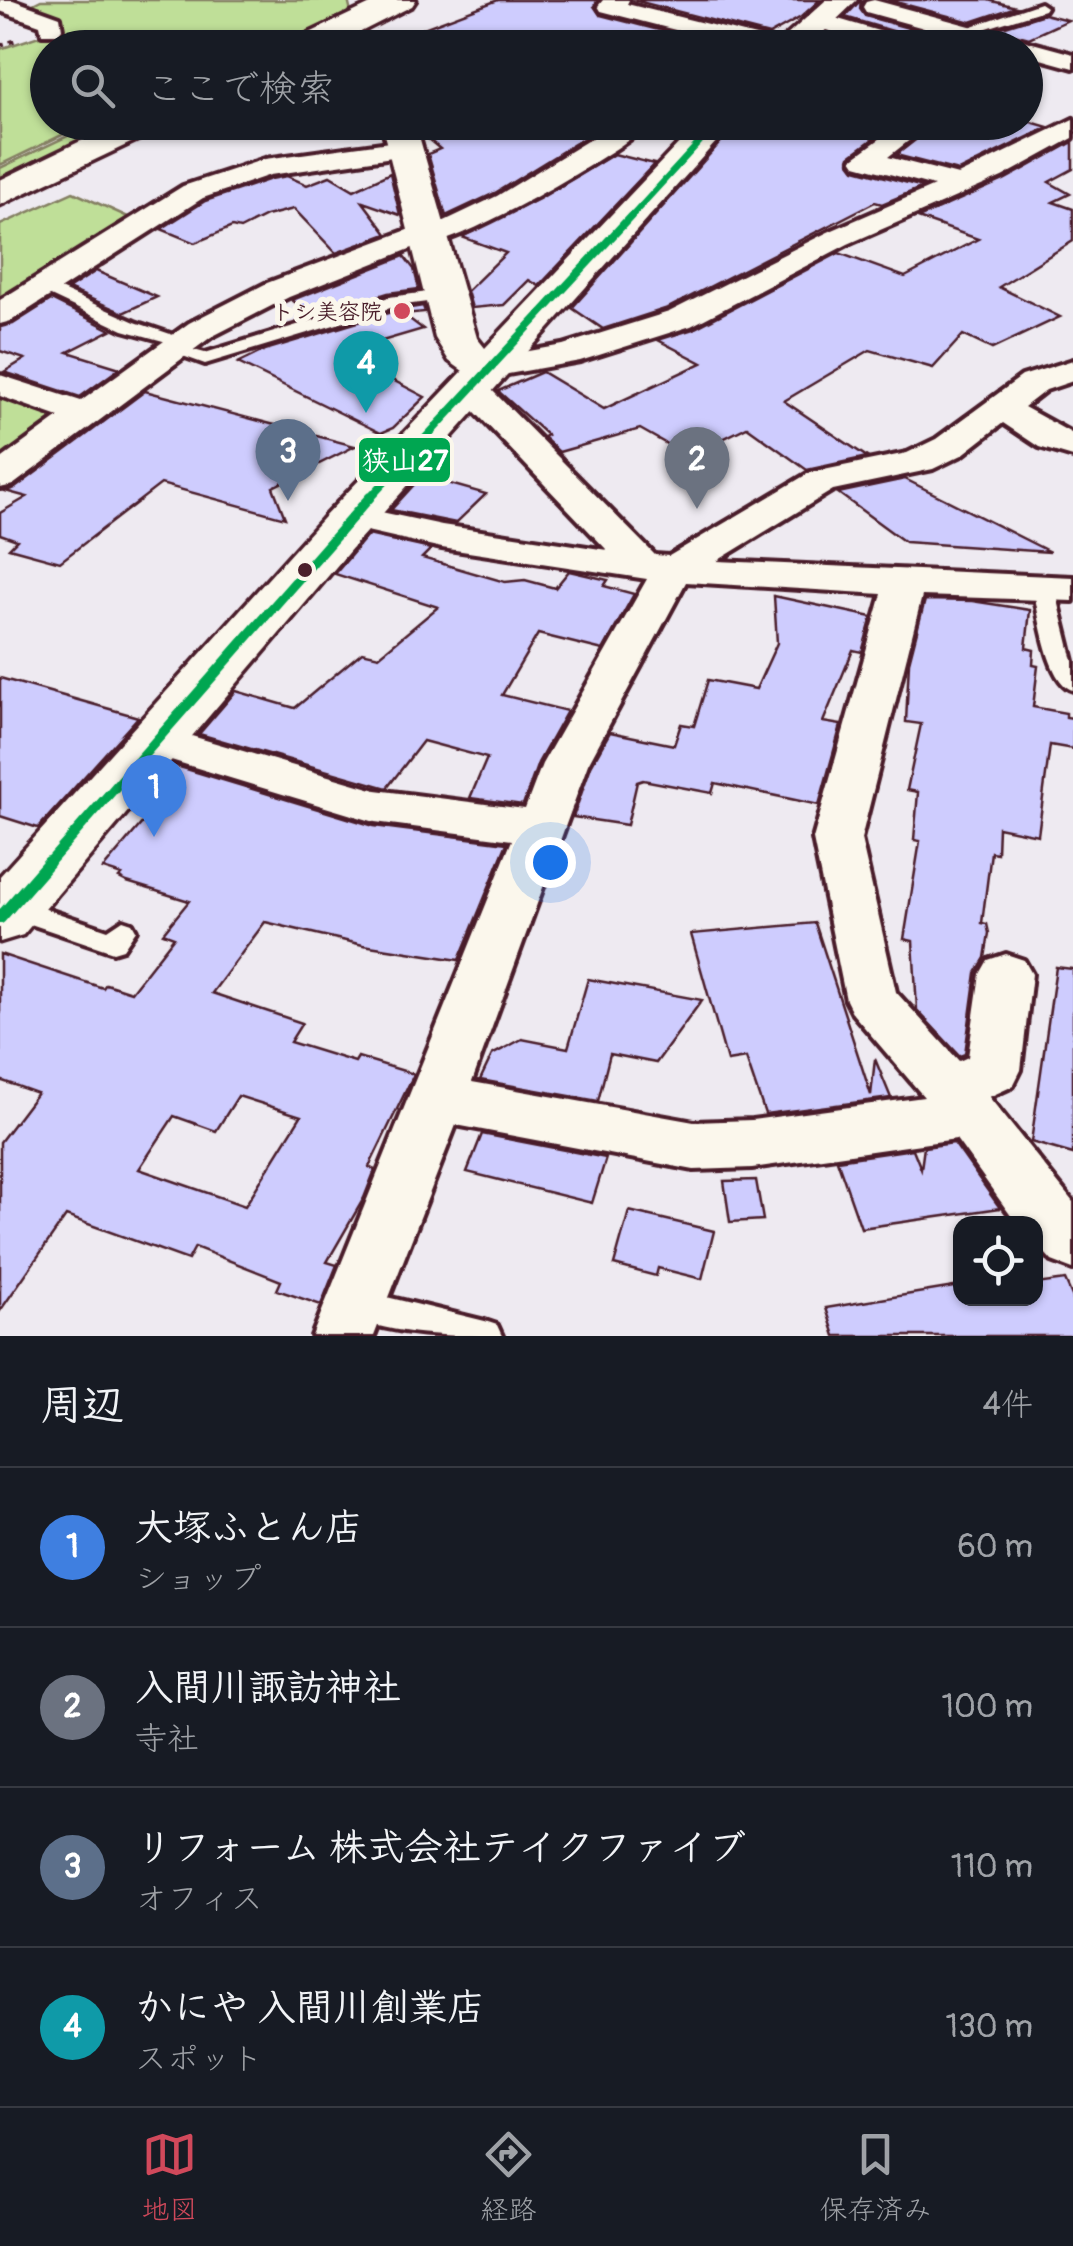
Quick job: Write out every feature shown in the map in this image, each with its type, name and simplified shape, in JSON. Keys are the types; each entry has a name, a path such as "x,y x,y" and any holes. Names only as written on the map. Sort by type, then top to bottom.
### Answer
{"street":[{"path":"334,30 370,8 402,0"},
{"path":"604,2 709,30"},
{"path":"15,3 52,22 50,29"},
{"path":"808,30 829,11 886,3 961,30"},
{"path":"829,11 871,30"},
{"path":"1043,53 1073,61"},
{"path":"478,377 680,319 838,238 1068,135"},
{"path":"0,194 111,140"},
{"path":"0,314 193,192 265,168 380,140"},
{"path":"402,140 444,295 464,352 478,377 659,570"},
{"path":"0,477 180,346 278,290 492,211 608,140"},
{"path":"5,912 478,377 701,140"},
{"path":"894,140 866,159 962,185"},
{"path":"349,1320 438,1099 564,764 659,570 822,481 894,470 949,447 1034,383 1073,370"},
{"path":"0,385 84,414"},
{"path":"1002,407 1052,440 1073,446"},
{"path":"352,517 475,545 659,570 1058,589"},
{"path":"905,584 837,839 872,1000 959,1102 1035,1202 1073,1242"},
{"path":"154,740 375,806 539,827"},
{"path":"438,1099 694,1146 752,1144 959,1102 994,1070 1006,974"}],"lane":[{"path":"967,30 1040,7"},
{"path":"44,287 205,359 395,301 444,295"},
{"path":"1058,589 1065,674 1073,683"},
{"path":"5,912 113,942 123,930"},
{"path":"349,1320 486,1336"}],"green space":[{"path":"41,0 348,0 351,13 315,30 62,30 61,21 25,8"},
{"path":"30,39 30,140 52,140 0,165 0,49"},
{"path":"59,140 86,140 0,181 0,168"},
{"path":"73,192 139,222 0,307 0,225"},
{"path":"0,394 59,413 62,421 0,463"}],"building":[{"path":"498,0 598,0 594,6 600,15 659,30 418,30"},
{"path":"633,0 820,0 778,30 750,30"},
{"path":"861,0 860,9 865,16 915,30 889,30 845,17"},
{"path":"888,0 988,0 1016,7 971,22"},
{"path":"1044,14 1068,20 1043,32 996,29"},
{"path":"429,140 581,140 495,193 446,216 428,154 440,149"},
{"path":"723,140 872,140 850,156 855,169 923,187 882,204 875,202 668,308 603,329 572,308"},
{"path":"915,140 1021,140 958,171 896,155"},
{"path":"1073,142 1073,169 1049,182 1070,194 1053,202 1073,209 1073,241 999,287 1060,317 992,349 963,335 933,368 870,350 784,401 867,457 807,470 747,427 688,456 640,429 559,452 543,437 547,435 498,391 542,372 604,409 702,363 658,340 693,329 839,253 905,277 978,239 918,218 1004,180"},
{"path":"614,154 654,164 539,286 529,280 504,305 472,308 467,291 506,253 462,237 539,199"},
{"path":"390,173 400,215 363,202 387,234 336,253 294,209 266,216 240,229 232,227 195,243 161,229 205,201 271,179 287,176 307,185 330,176 354,190"},
{"path":"404,256 414,269 419,289 388,293 314,316 292,300"},
{"path":"96,271 157,297 123,313 68,289"},
{"path":"51,300 111,330 68,352 120,368 80,397 4,372 25,359 0,351 0,327 13,324"},
{"path":"423,306 425,312 403,314 423,329 341,353 425,397 393,428 381,433 238,363 265,350"},
{"path":"145,391 355,446 273,487 285,518 161,484 60,562 9,548 17,540 0,534 0,513 27,497 5,491 15,488"},
{"path":"422,476 486,494 456,523 391,510"},
{"path":"905,479 1050,552 905,542 838,493"},
{"path":"368,535 431,549 422,558 505,582 525,580 555,588 569,571 608,580 604,586 634,594 603,650 538,634 502,695 567,711 538,763 523,805 470,798 487,758 423,741 387,788 199,734 236,691 295,708 362,652 379,656 438,607 335,574"},
{"path":"774,596 872,617 862,652 853,650 823,722 841,725 819,805 715,783 712,793 643,780 637,782 627,825 573,817 591,766 610,732 674,745 681,724 694,726 708,680 756,689 777,643"},
{"path":"925,600 972,601 1030,610 1026,648 1034,650 1033,665 1038,666 1033,707 1073,718 1073,749 1050,745 1038,835 998,827 997,853 991,852 982,923 987,924 989,933 985,958 976,973 965,1054 960,1056 917,1010 913,941 904,939 920,841 914,840 918,792 907,790 921,724 906,722 909,662"},
{"path":"0,678 138,717 38,828 0,816"},
{"path":"173,765 374,826 507,843 459,960 363,945 265,922 212,993 302,1023 290,1042 355,1062 358,1057 414,1074 369,1167 375,1170 364,1198 327,1262 337,1265 321,1305 277,1290 281,1281 195,1247 188,1260 66,1216 0,1311 0,1142 37,1093 0,1080 0,954 103,988 106,984 131,992 174,937 163,933 189,901 127,882 119,878 122,875 103,869 160,802 145,797","holes":["238,1096 301,1116 245,1206 139,1169 174,1116 216,1131"]},
{"path":"815,923 871,1095 875,1059 891,1098 765,1114 746,1058 727,1061 691,934"},
{"path":"1056,967 1073,969 1073,1154 1031,1142"},
{"path":"588,979 702,1000 656,1063 610,1054 598,1101 480,1080 492,1055 522,1039 568,1048"},
{"path":"482,1134 606,1158 592,1203 467,1172"},
{"path":"954,1143 1000,1208 861,1228 837,1160 913,1149 921,1169 924,1147"},
{"path":"756,1180 763,1220 730,1222 724,1181"},
{"path":"629,1211 714,1231 702,1279 658,1268 656,1276 614,1265"},
{"path":"1065,1280 1073,1298 1073,1336 835,1336 826,1308 953,1287 953,1306 1043,1306 1043,1283"}],"transit line":[{"name":"狭山27","path":"0,918 340,530 701,140"}],"place":[{"name":"トシ美容院","path":"402,311"},
{"name":"かにや 入間川創業店","path":"366,413"},
{"name":"リフォーム 株式会社テイクファイブ","path":"288,501"},
{"name":"入間川諏訪神社","path":"697,509"},
{"name":"大塚ふとん店","path":"154,837"}]}
